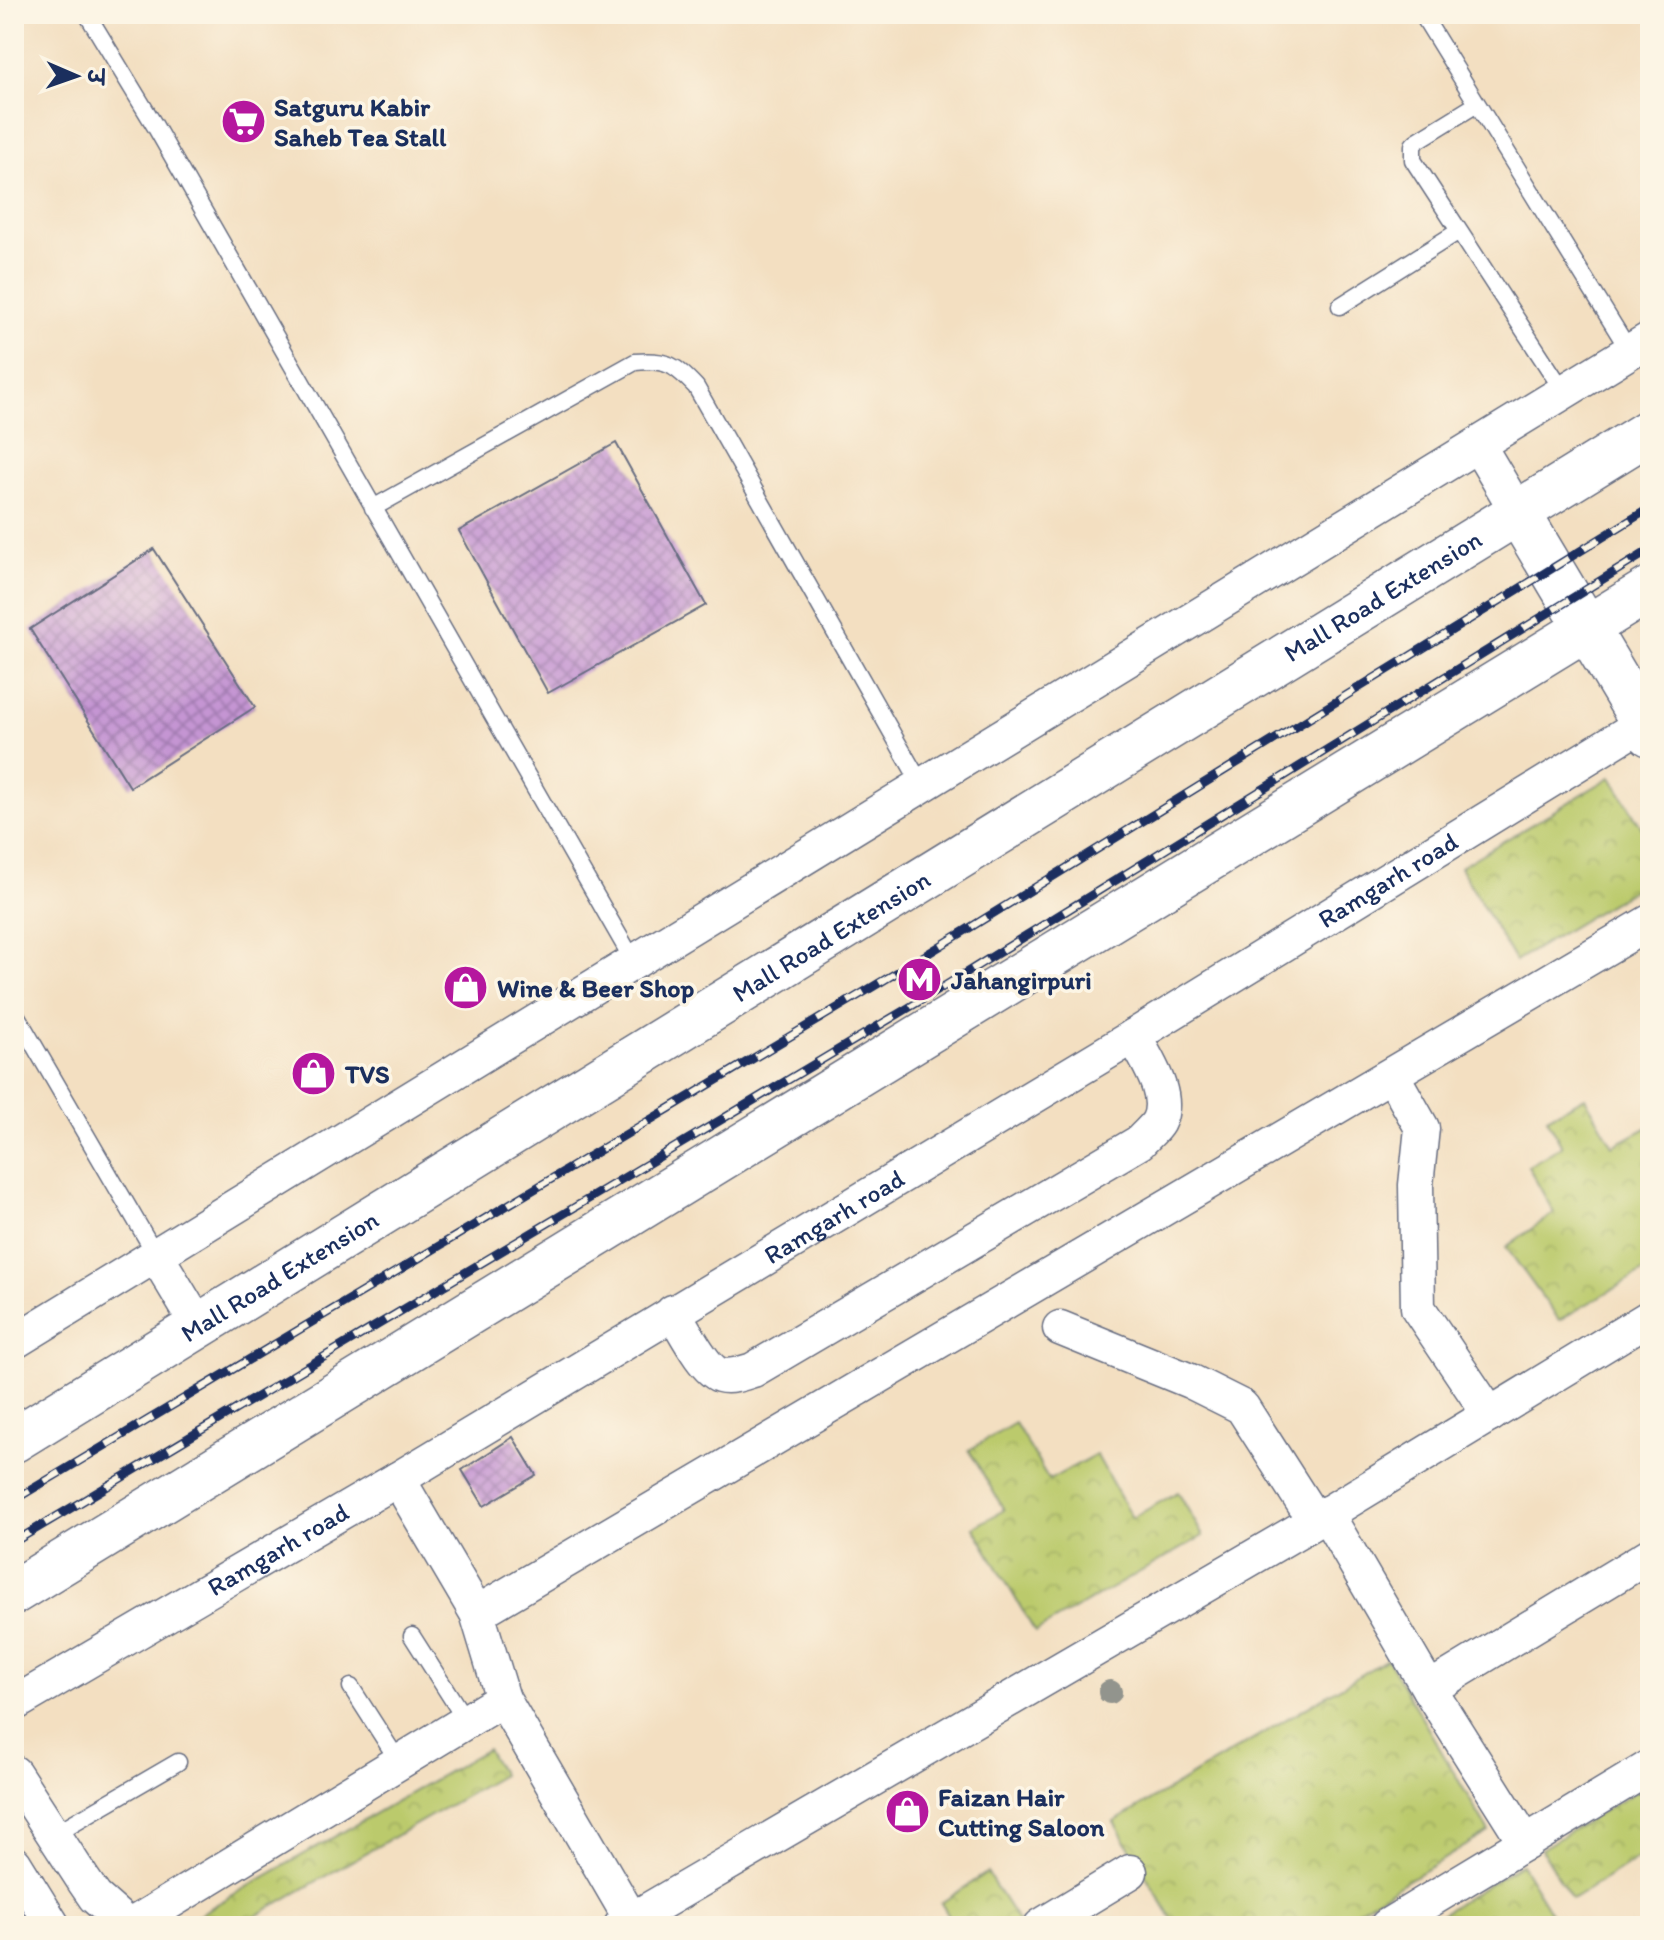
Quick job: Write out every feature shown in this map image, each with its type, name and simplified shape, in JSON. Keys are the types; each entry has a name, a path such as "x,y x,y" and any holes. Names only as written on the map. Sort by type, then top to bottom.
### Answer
{"main road":[{"name":"Mall Road Extension","path":"14,1440 1650,431"},
{"path":"1517,511 1648,726"},
{"path":"14,1592 1650,589"}],"street":[{"path":"14,1342 1640,345"},
{"path":"1478,445 1517,511"},
{"name":"Ramgarh road","path":"14,1704 398,1479 1648,726"},
{"path":"477,1613 1650,922"},
{"path":"673,1312 710,1368 721,1375 735,1376 753,1370 1140,1142 1158,1121 1162,1101 1157,1081 1134,1036"},
{"path":"1392,1075 1422,1128 1416,1185 1418,1308 1490,1415"},
{"path":"156,1255 199,1327"},
{"path":"398,1479 477,1613 503,1699 629,1924 1320,1517 1650,1317"},
{"path":"1060,1328 1190,1381 1242,1407 1320,1517 1526,1843"},
{"path":"1429,1689 1650,1555"},
{"path":"14,1773 95,1897 129,1926 503,1699"},
{"path":"1387,1926 1650,1767"},
{"path":"14,1863 53,1926"},
{"path":"1041,1926 1130,1872"}],"lane":[{"path":"87,14 155,126 634,962"},
{"path":"1422,14 1477,104 1640,345"},
{"path":"1477,104 1417,141 1412,152 1413,160 1564,392"},
{"path":"1340,306 1459,231"},
{"path":"373,508 635,362 659,360 679,369 696,387 922,786"},
{"path":"14,1011 156,1255"},
{"path":"412,1636 466,1721"},
{"path":"351,1687 399,1762"},
{"path":"54,1834 178,1762"}],"green space":[{"path":"1611,777 1650,841 1650,880 1515,961 1460,867"},
{"path":"1585,1097 1613,1146 1650,1126 1650,1268 1559,1320 1506,1247 1554,1213 1528,1166 1562,1146 1547,1118"},
{"path":"1015,1423 1049,1480 1096,1454 1132,1518 1178,1492 1203,1536 1035,1632 974,1527 1004,1510 969,1450"},
{"path":"1387,1659 1489,1832 1331,1926 1176,1926 1114,1822"},
{"path":"487,1749 502,1775 238,1926 179,1926"},
{"path":"1650,1783 1650,1851 1572,1899 1541,1849"},
{"path":"1521,1864 1559,1926 1528,1926 1525,1922 1519,1926 1422,1926"},
{"path":"987,1873 1021,1926 955,1926 941,1903"}],"building":[{"path":"616,443 706,605 548,693 459,531"},
{"path":"154,549 255,707 130,787 30,629"},
{"path":"513,1437 536,1475 484,1506 462,1470"}],"railway":[{"path":"14,1500 911,964 1650,508"},
{"path":"14,1542 930,995 1650,550"}],"place":[{"name":"Satguru Kabir Saheb Tea Stall","path":"243,122"},
{"name":"Jahangirpuri","path":"920,980"},
{"name":"Wine & Beer Shop","path":"466,988"},
{"name":"TVS","path":"314,1074"},
{"name":"Faizan Hair Cutting Saloon","path":"907,1812"}]}
